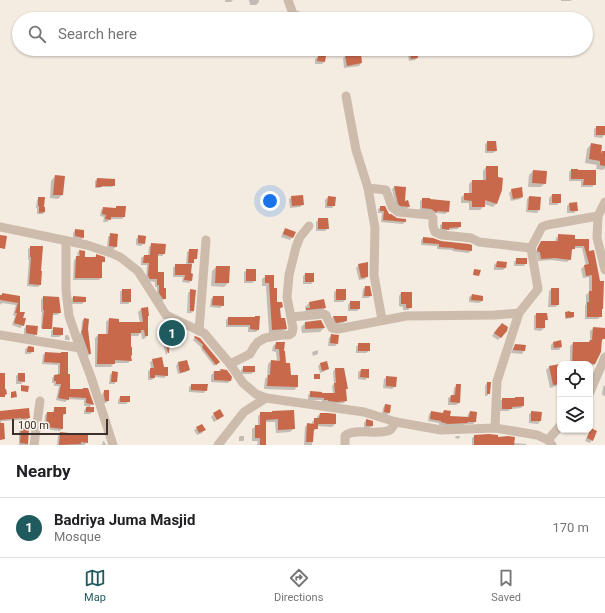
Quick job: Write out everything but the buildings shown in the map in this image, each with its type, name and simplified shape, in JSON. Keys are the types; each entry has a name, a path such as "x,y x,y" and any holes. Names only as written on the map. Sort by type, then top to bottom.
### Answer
{"street":[{"path":"288,0 292,12"},
{"path":"346,96 356,150 368,188 375,228 374,275 382,320"},
{"path":"368,188 386,190 392,207 398,212 430,215 433,218 435,232 442,235 471,238 479,242 531,248"},
{"path":"605,202 598,216 598,238 605,270"},
{"path":"495,428 497,381 519,312 538,289 531,248 542,227 547,224 598,216"},
{"path":"230,364 250,354 258,342 265,338 289,335 292,333 293,328 287,297 289,275 300,237 310,226"},
{"path":"0,227 87,245 120,257 138,271 166,315 204,333 230,364 243,383 256,394 266,398 364,412 396,422 440,430 495,428 537,435 550,442 557,431"},
{"path":"200,331 206,240"},
{"path":"66,241 66,290 69,316 113,445"},
{"path":"291,317 324,314 326,315 332,328 344,328 406,316 495,315 519,312"},
{"path":"0,335 80,348"},
{"path":"593,387 602,373 605,357"},
{"path":"218,445 244,412 266,398"},
{"path":"34,445 40,400"},
{"path":"345,445 345,436 351,432 390,430 396,422"}],"place":[{"name":"Badriya Juma Masjid","path":"172,333"}]}
